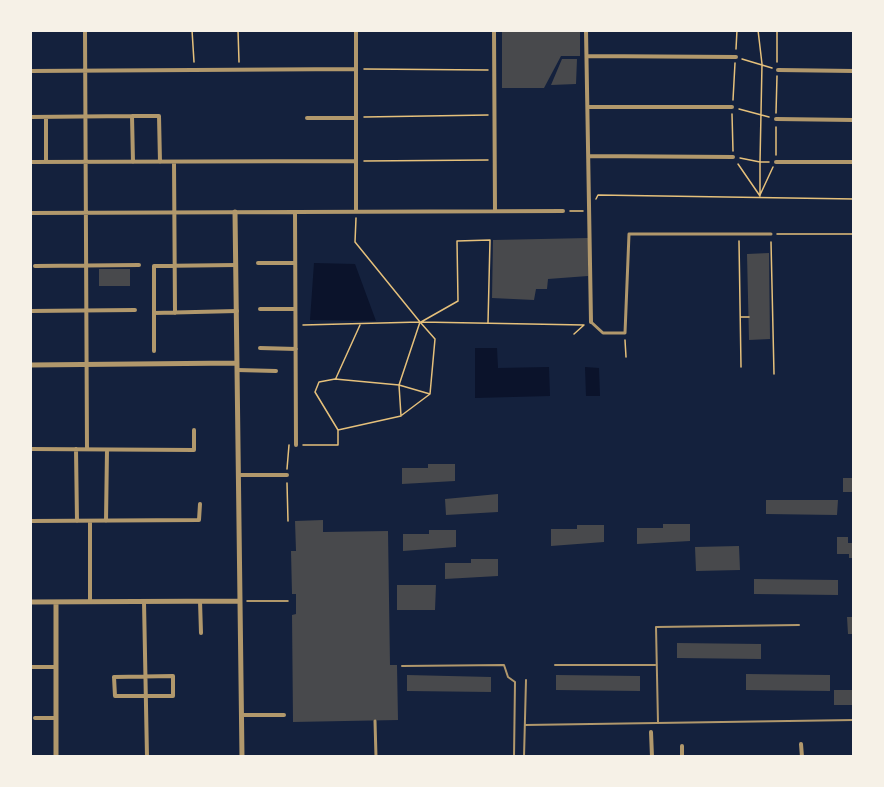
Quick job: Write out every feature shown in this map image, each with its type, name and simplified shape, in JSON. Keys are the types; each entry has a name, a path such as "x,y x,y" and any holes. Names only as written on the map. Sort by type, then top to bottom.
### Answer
{"street":[{"path":"85,30 87,449"},
{"path":"356,30 356,212"},
{"path":"495,30 495,211"},
{"path":"586,30 591,322 603,333 625,333 629,234 771,234"},
{"path":"587,56 736,57"},
{"path":"30,71 356,69"},
{"path":"777,70 854,71"},
{"path":"588,107 732,107"},
{"path":"132,116 133,162"},
{"path":"30,117 159,116 160,162"},
{"path":"46,117 46,162"},
{"path":"308,118 356,118"},
{"path":"776,119 854,120"},
{"path":"589,156 733,157"},
{"path":"30,162 356,161"},
{"path":"174,162 175,312"},
{"path":"776,162 854,162"},
{"path":"30,213 563,211"},
{"path":"235,212 242,757"},
{"path":"295,212 296,445"},
{"path":"258,263 296,263"},
{"path":"34,266 139,265"},
{"path":"154,351 154,266 236,265"},
{"path":"260,309 296,309"},
{"path":"30,311 135,310"},
{"path":"154,313 237,311"},
{"path":"260,348 296,349"},
{"path":"30,365 237,363"},
{"path":"237,370 276,371"},
{"path":"30,449 194,450 194,430"},
{"path":"76,449 77,521"},
{"path":"106,521 107,450"},
{"path":"238,475 287,475"},
{"path":"30,521 200,520 200,504"},
{"path":"90,521 90,602"},
{"path":"144,601 147,757"},
{"path":"200,601 201,633"},
{"path":"30,602 240,601"},
{"path":"56,602 56,757"},
{"path":"30,667 56,667"},
{"path":"173,676 173,696 114,696 114,677 146,677 173,676"},
{"path":"242,716 284,715"},
{"path":"35,718 56,718"},
{"path":"375,721 376,757"},
{"path":"651,732 652,757"},
{"path":"801,744 802,757"},
{"path":"682,747 682,757"}],"lane":[{"path":"658,723 656,627 799,625"},
{"path":"402,666 504,665 508,677 514,682 514,757"},
{"path":"555,665 656,665"},
{"path":"524,757 526,680"},
{"path":"525,725 854,720"}],"path":[{"path":"192,30 194,70"},
{"path":"238,30 239,69"},
{"path":"737,30 732,107 733,157 760,196"},
{"path":"758,30 762,64 760,196"},
{"path":"760,196 776,162 777,30"},
{"path":"736,57 777,70"},
{"path":"356,69 495,70"},
{"path":"732,107 776,119"},
{"path":"356,118 495,115"},
{"path":"733,157 760,162 776,162"},
{"path":"356,161 495,159"},
{"path":"563,211 590,211 598,195 854,199"},
{"path":"338,430 401,416 430,394 435,339 356,242 356,212"},
{"path":"739,234 741,367"},
{"path":"774,374 771,234 854,234"},
{"path":"401,416 399,385 420,322 459,302 457,241 490,240 488,323"},
{"path":"740,317 749,316"},
{"path":"296,325 420,322 584,325"},
{"path":"574,334 591,322"},
{"path":"335,379 361,324"},
{"path":"625,333 626,357"},
{"path":"296,445 338,445 338,430 315,392 319,382 335,379 399,385 430,394"},
{"path":"240,601 288,601"}],"water":[{"path":"314,263 355,264 376,321 310,320"},
{"path":"475,348 497,348 498,368 549,367 550,396 475,398"},
{"path":"585,367 599,368 600,396 586,396"}],"building":[{"path":"502,32 580,32 580,56 561,56 544,88 502,88"},
{"path":"562,59 577,59 576,84 551,85"},
{"path":"588,238 588,276 548,279 547,289 536,289 534,300 492,298 493,240"},
{"path":"769,253 770,339 749,340 747,254"},
{"path":"99,269 130,269 130,286 99,286"},
{"path":"428,464 455,464 455,481 402,484 402,468 428,468"},
{"path":"843,478 854,478 854,492 843,492"},
{"path":"498,494 498,512 446,515 445,499"},
{"path":"766,500 838,500 837,515 766,514"},
{"path":"323,520 323,532 388,531 390,665 397,665 398,720 293,722 292,615 296,614 296,594 292,594 291,551 296,551 295,521"},
{"path":"663,524 690,524 690,541 637,544 637,528 663,528"},
{"path":"577,525 604,525 604,542 551,546 551,529 577,529"},
{"path":"429,530 456,530 456,547 403,551 403,534 429,534"},
{"path":"837,537 848,537 848,543 854,543 854,558 849,558 849,554 837,554"},
{"path":"739,546 740,570 696,571 695,547"},
{"path":"471,559 498,559 498,576 445,579 445,563 471,563"},
{"path":"754,579 838,580 838,595 754,594"},
{"path":"397,585 436,585 435,610 397,610"},
{"path":"847,617 854,617 854,634 848,634"},
{"path":"677,643 761,644 761,659 677,658"},
{"path":"746,674 830,675 830,691 746,690"},
{"path":"407,675 491,677 491,692 407,691"},
{"path":"556,675 640,676 640,691 556,690"},
{"path":"834,690 854,690 854,705 834,705"}]}
